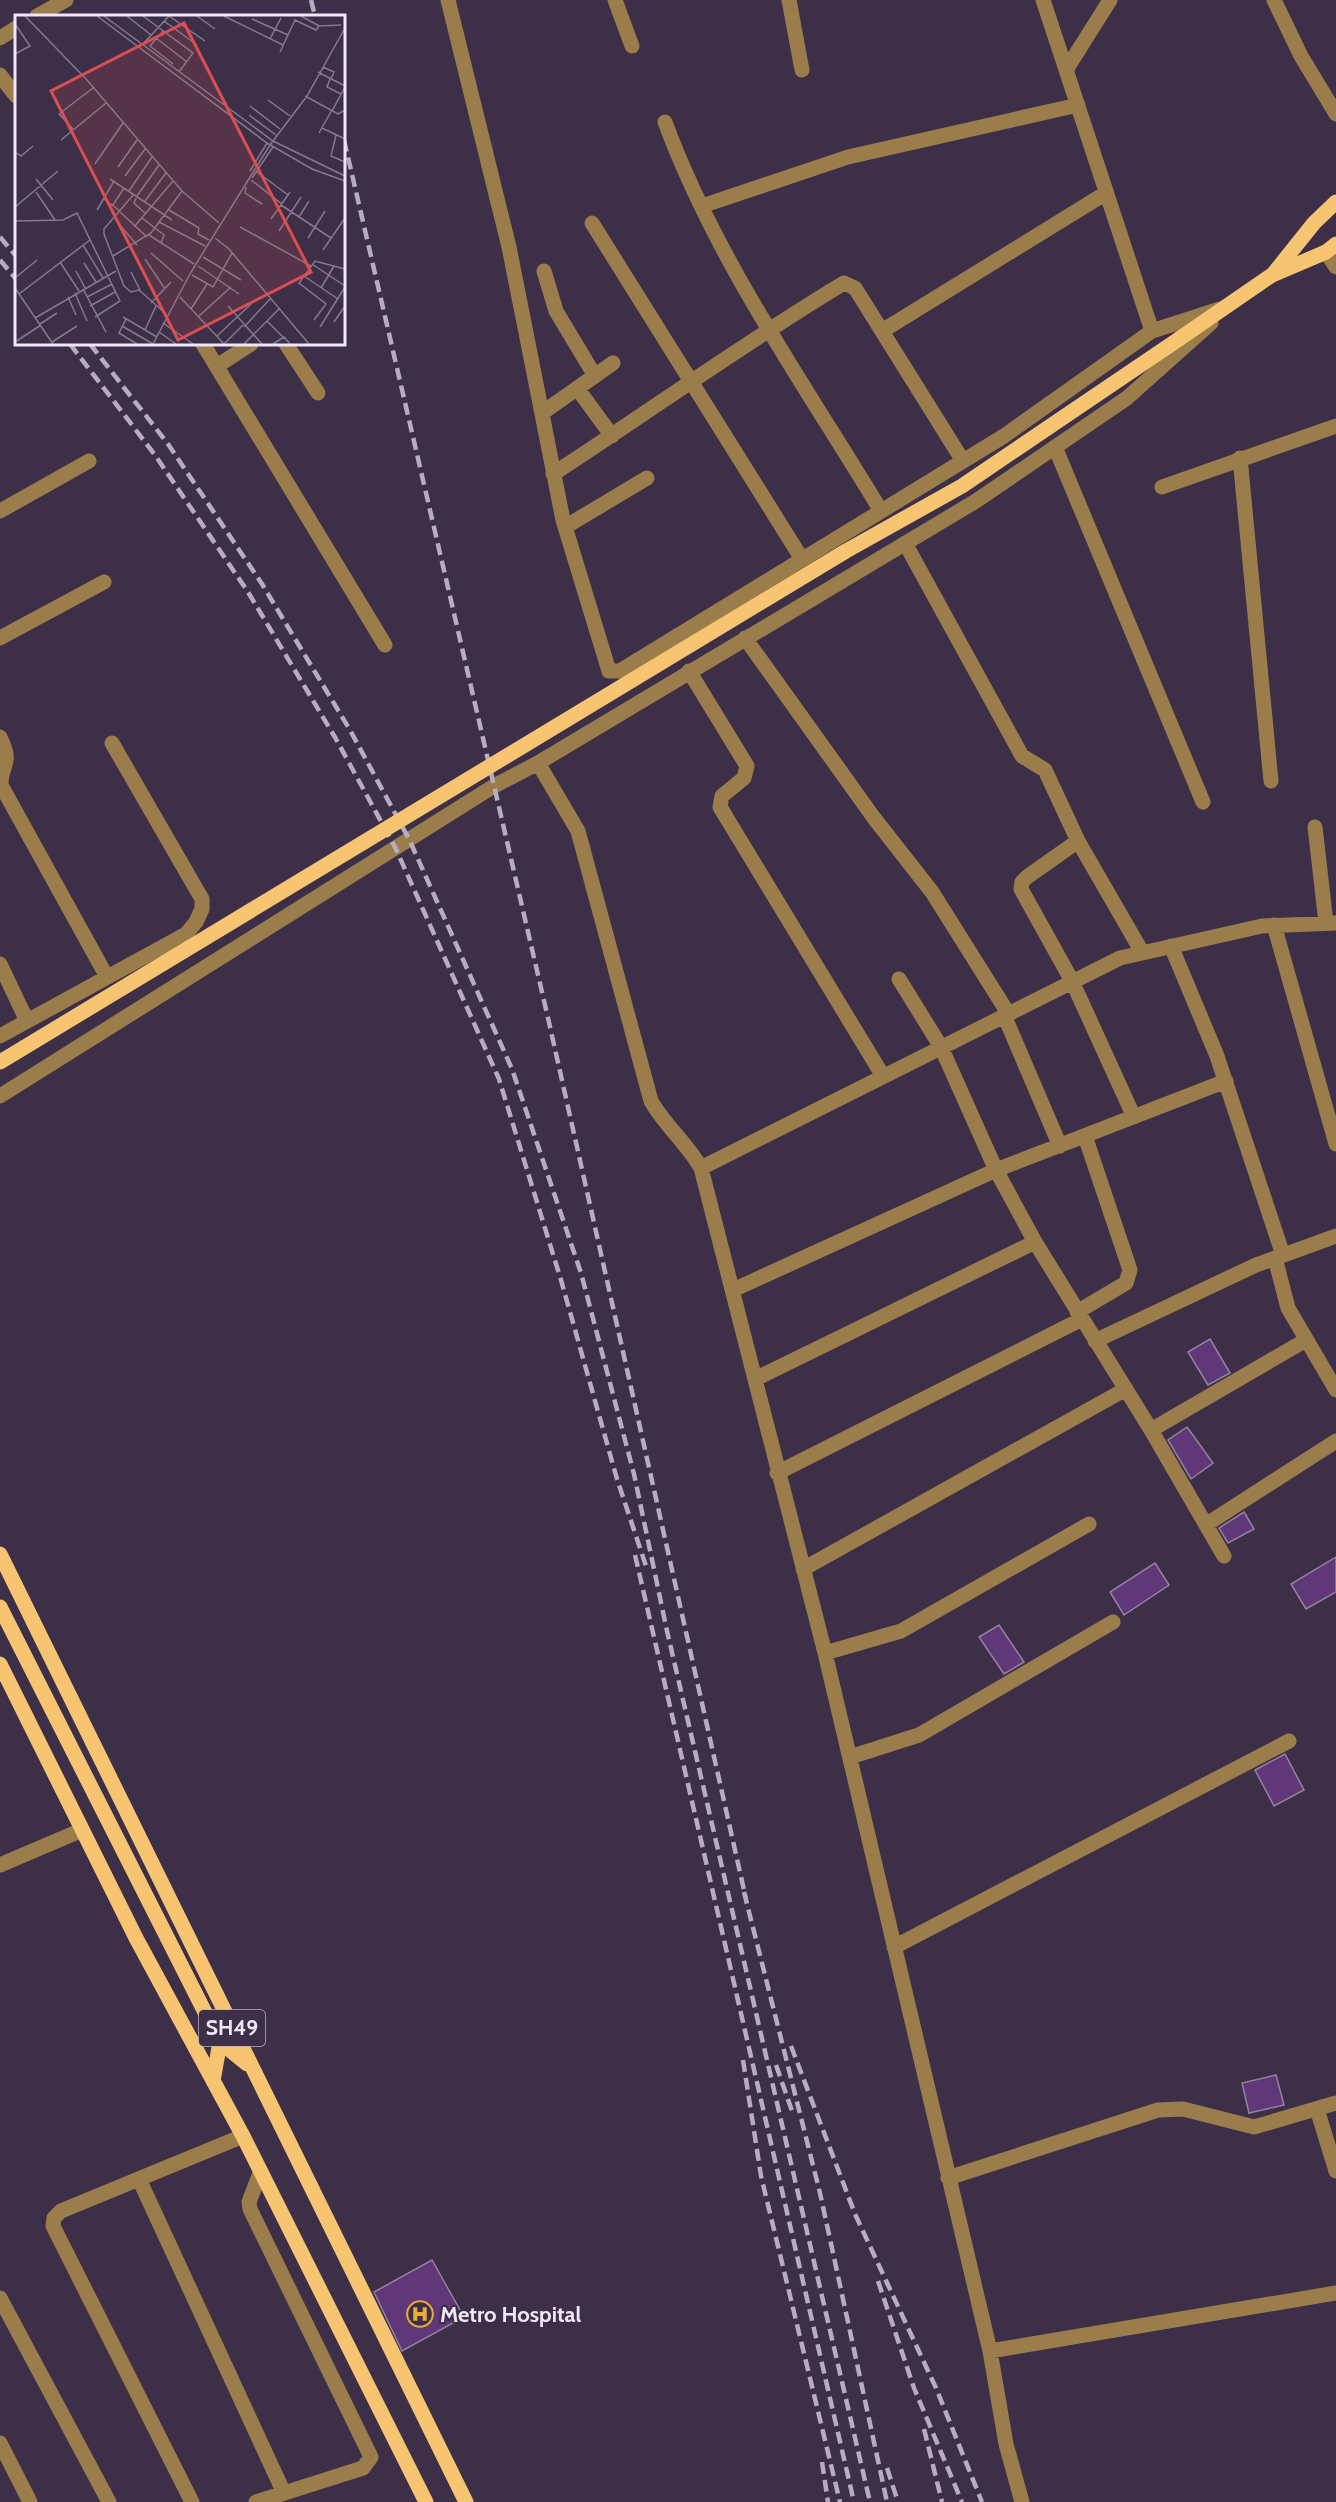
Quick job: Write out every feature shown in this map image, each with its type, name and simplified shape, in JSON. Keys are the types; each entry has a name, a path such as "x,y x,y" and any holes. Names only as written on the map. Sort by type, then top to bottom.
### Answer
{"main road":[{"path":"1272,275 1314,223 1336,202"},
{"path":"0,1062 846,551 962,486 1272,275 1331,248"},
{"name":"SH49","path":"0,1554 466,2502"},
{"name":"SH49","path":"0,1607 164,1937 220,2042 213,2080"},
{"name":"SH49","path":"0,1664 136,1938 243,2136 422,2500"},
{"path":"220,2042 251,2068"}],"street":[{"path":"39,15 66,0"},
{"path":"448,0 509,247 565,527 606,667 614,673 1004,436 1152,331 1231,305"},
{"path":"615,0 632,46"},
{"path":"789,0 802,70"},
{"path":"1043,0 1152,331"},
{"path":"1274,0 1292,40 1336,114"},
{"path":"1066,70 1104,4"},
{"path":"0,38 15,29"},
{"path":"0,75 15,95"},
{"path":"702,206 848,157 1078,105"},
{"path":"665,122 683,170 735,273 881,511"},
{"path":"882,331 1107,193"},
{"path":"592,223 802,559"},
{"path":"1331,248 1336,267"},
{"path":"544,271 556,311 595,376"},
{"path":"554,474 692,383 770,327 844,283 855,288 963,461"},
{"path":"0,1095 494,786 538,764 689,671 976,501 1127,398 1231,305"},
{"path":"204,345 385,645"},
{"path":"217,366 249,345"},
{"path":"287,345 318,393"},
{"path":"542,413 613,363"},
{"path":"577,388 612,436"},
{"path":"1162,487 1336,426"},
{"path":"1055,447 1203,802"},
{"path":"1240,458 1271,781"},
{"path":"0,511 89,461"},
{"path":"565,527 646,477"},
{"path":"905,543 1022,756 1045,770 1078,841 1142,952"},
{"path":"0,638 104,582"},
{"path":"745,638 874,818 942,906 1006,1014 1060,1146"},
{"path":"689,671 747,766 744,778 722,795 720,807 883,1076"},
{"path":"0,737 7,756 0,780 2,785 107,977"},
{"path":"0,1036 186,934 196,922 202,909 202,899 112,743"},
{"path":"538,764 578,831 651,1101 660,1116 693,1153 701,1168 777,1473 825,1653 990,2351 1006,2444 1022,2502"},
{"path":"701,1168 1120,958 1274,925 1331,923 1315,827"},
{"path":"1078,841 1027,877 1022,882 1022,889 1072,981 1134,1117"},
{"path":"1274,925 1336,1144"},
{"path":"1171,946 1226,1081 1279,1257 1288,1308 1336,1390"},
{"path":"0,964 27,1021"},
{"path":"898,979 941,1047 996,1170 1035,1242 1151,1430 1224,1556"},
{"path":"733,1290 996,1170 1226,1081"},
{"path":"777,1473 1080,1316 1126,1283 1130,1270 1084,1136"},
{"path":"1095,1341 1279,1257 1336,1236"},
{"path":"755,1378 1035,1242"},
{"path":"1151,1430 1306,1340"},
{"path":"803,1569 1126,1389"},
{"path":"1207,1524 1336,1441"},
{"path":"825,1653 902,1631 1089,1524"},
{"path":"850,1757 919,1735 1113,1623"},
{"path":"894,1947 1288,1741"},
{"path":"0,1865 82,1830"},
{"path":"948,2178 1158,2110 1183,2109 1254,2127 1336,2103"},
{"path":"1317,2109 1336,2171"},
{"path":"192,2502 52,2226 54,2217 61,2211 243,2136"},
{"path":"256,2502 363,2468 371,2457 250,2209 249,2202 260,2173"},
{"path":"139,2179 284,2493"},
{"path":"990,2351 1336,2293"},
{"path":"0,2298 109,2502"},
{"path":"0,2444 30,2502"}],"building":[{"path":"1210,1339 1230,1373 1208,1385 1188,1352"},
{"path":"1187,1427 1213,1463 1191,1479 1168,1440"},
{"path":"1244,1512 1254,1529 1228,1543 1219,1528"},
{"path":"1336,1557 1336,1592 1306,1609 1291,1584"},
{"path":"1155,1563 1169,1585 1124,1615 1110,1592"},
{"path":"999,1625 1024,1662 1004,1674 979,1637"},
{"path":"1285,1754 1304,1790 1274,1806 1255,1770"},
{"path":"1276,2075 1284,2105 1249,2113 1242,2083"},
{"path":"432,2260 464,2317 402,2351 374,2292"}],"railway":[{"path":"311,0 315,15"},
{"path":"345,144 548,1018 746,1899"},
{"path":"0,237 15,255"},
{"path":"0,260 15,278"},
{"path":"71,345 155,455 248,592 336,739 395,847 499,1079 561,1280 617,1479 646,1566"},
{"path":"91,345 168,444 262,584 350,730 409,839 512,1069 581,1273 634,1474 667,1631 870,2502"},
{"path":"635,1555 854,2502"},
{"path":"744,1892 820,2193 887,2502"},
{"path":"791,2046 855,2214 936,2388 982,2502"},
{"path":"743,2060 761,2176 840,2502"},
{"path":"776,2065 792,2111"},
{"path":"878,2281 914,2388 962,2502"},
{"path":"924,2429 942,2502"},
{"path":"822,2462 828,2502"},
{"path":"887,2468 898,2502"}],"place":[{"name":"Metro Hospital","path":"420,2314"}]}
